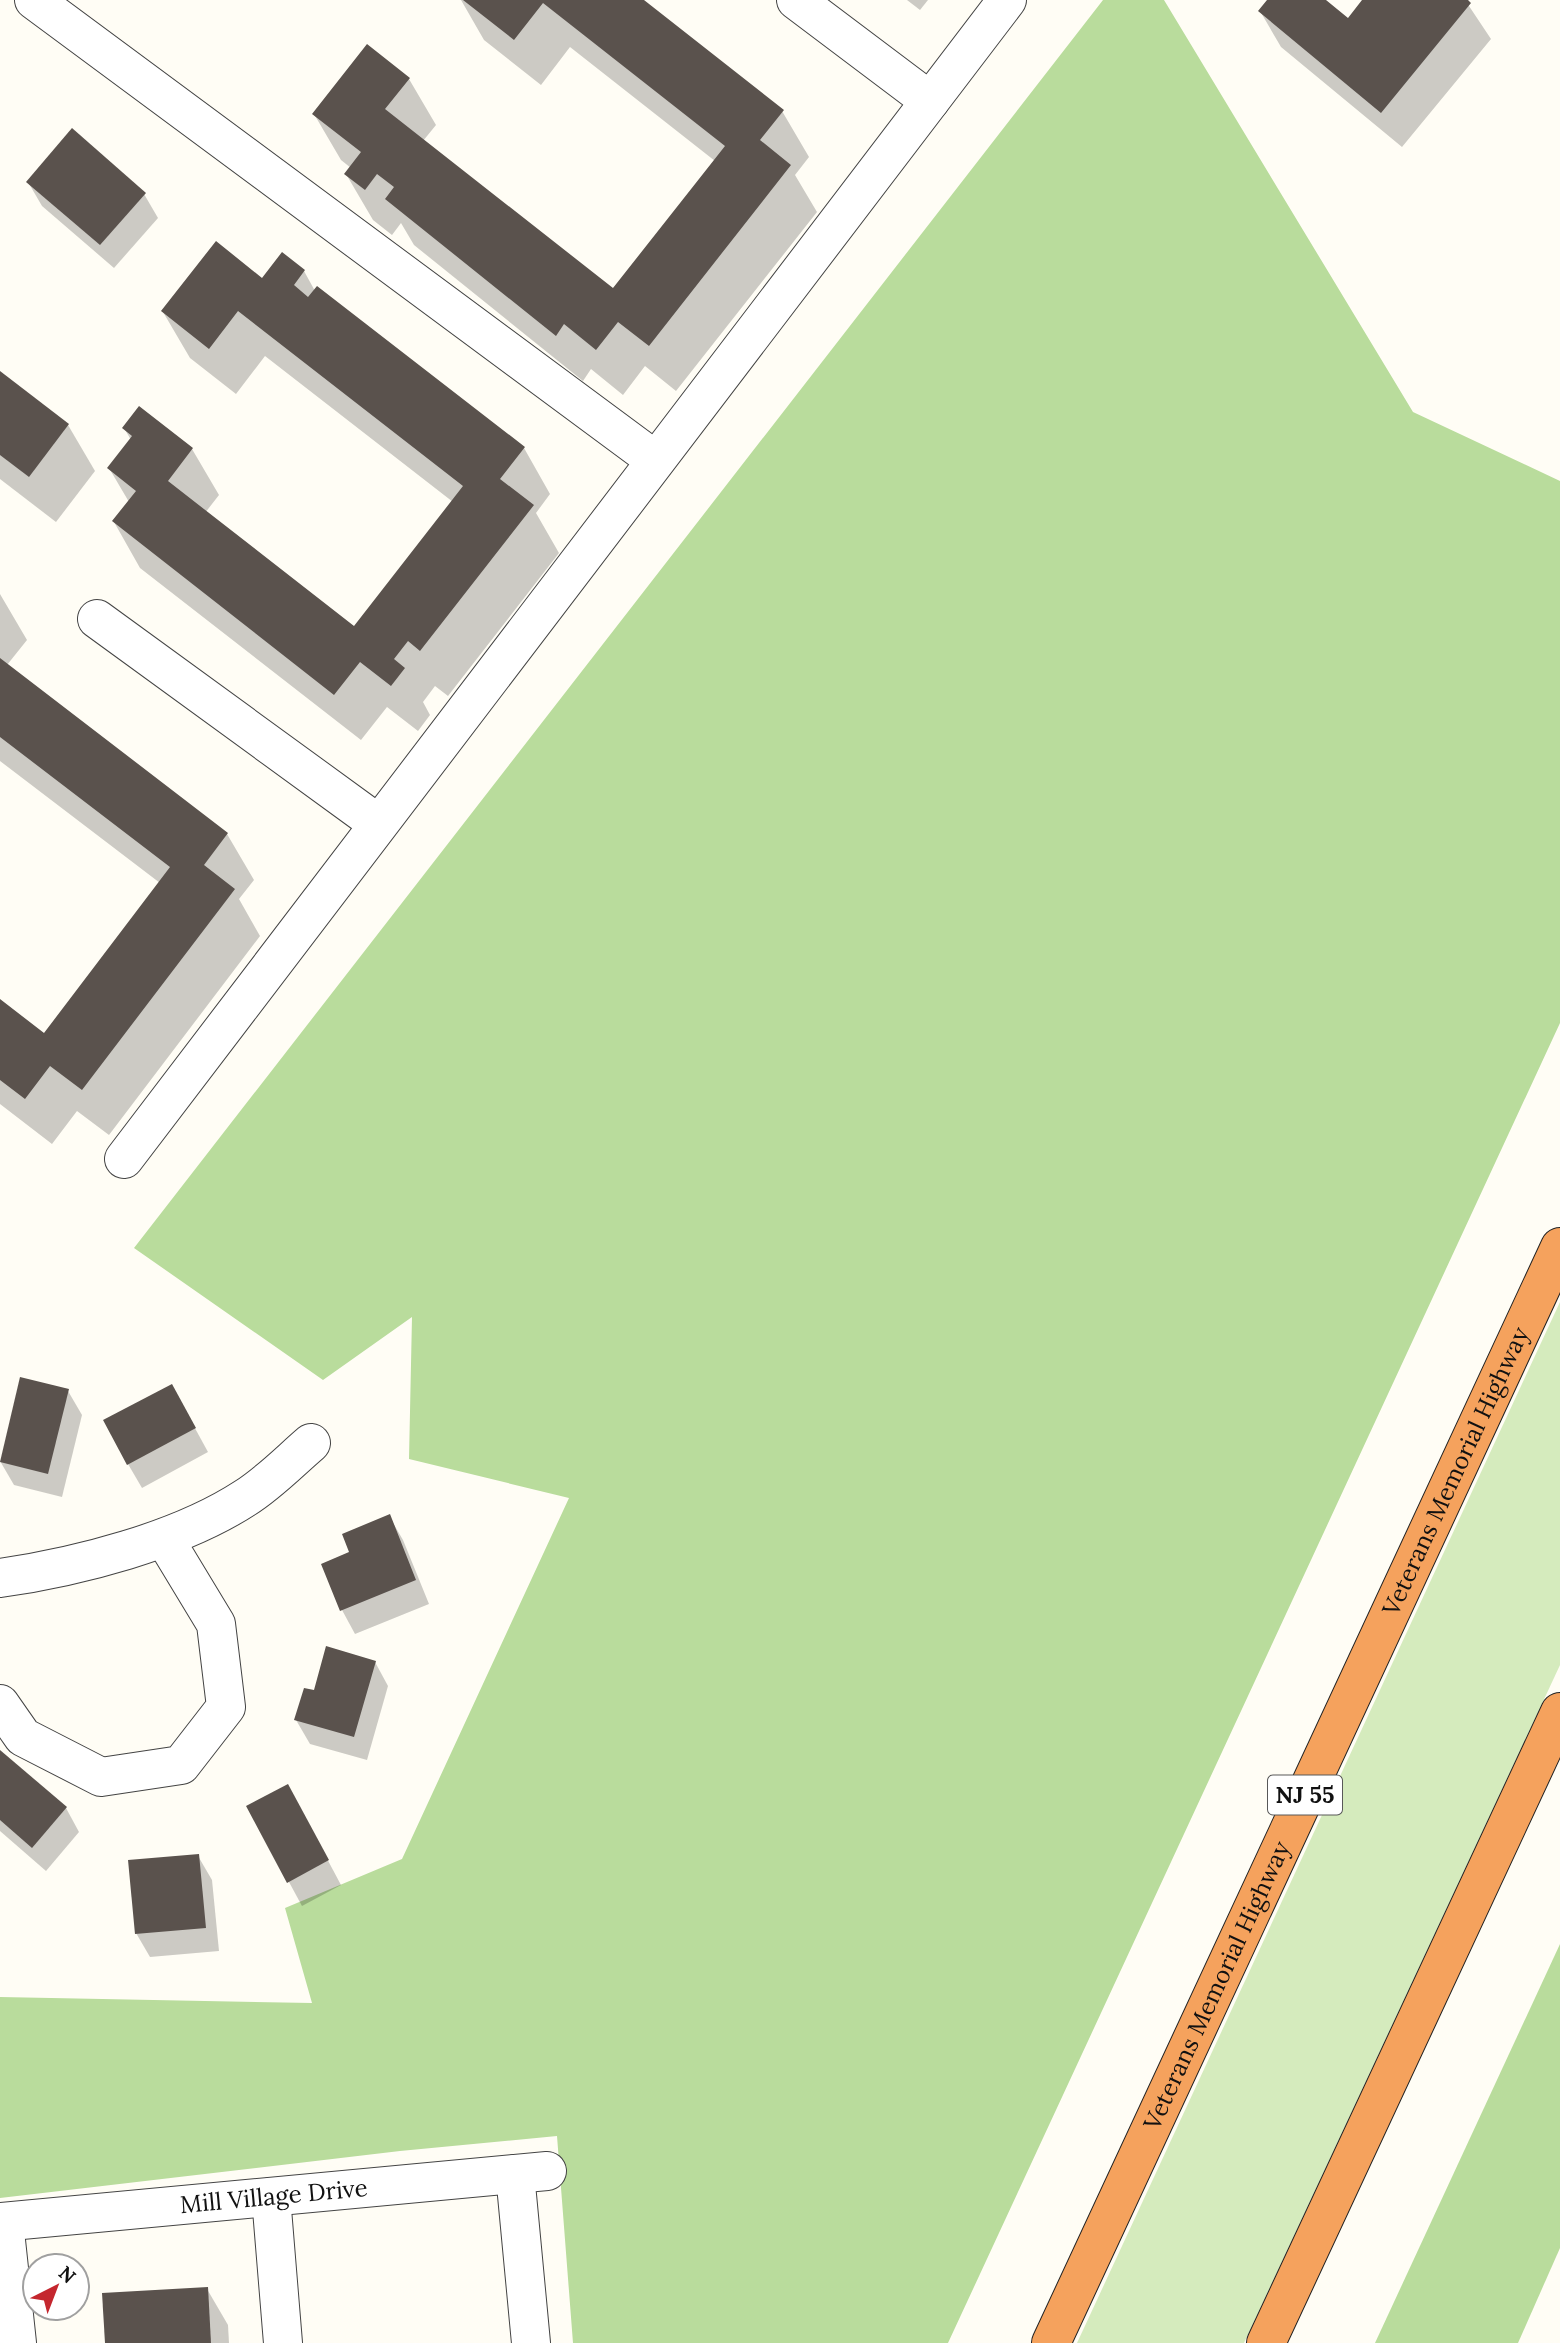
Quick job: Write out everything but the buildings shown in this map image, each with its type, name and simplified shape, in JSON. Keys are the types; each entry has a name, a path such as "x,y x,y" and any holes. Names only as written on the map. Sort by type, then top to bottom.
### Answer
{"highway":[{"name":"Veterans Memorial Highway","path":"1051,2343 1560,1247"},
{"path":"1266,2343 1560,1712"}],"street":[{"path":"34,0 655,460"},
{"path":"796,0 930,101"},
{"path":"124,1159 377,823 1007,0"},
{"path":"97,619 377,823"},
{"path":"0,1578 42,1572 164,1538 245,1498 312,1443"},
{"path":"0,1704 23,1737 101,1777 181,1765 226,1707 216,1624 164,1538"},
{"name":"Mill Village Drive","path":"2,2222 531,2172 531,2343"},
{"path":"271,2197 283,2343"},
{"path":"2,2222 17,2343"}],"green space":[{"path":"1103,0 1164,0 1413,412 1560,481 1560,1023 948,2343 573,2343 557,2136 400,2151 0,2198 0,1997 312,2003 285,1908 402,1859 569,1498 409,1459 412,1317 323,1380 134,1248"},
{"path":"1560,1302 1560,1665 1244,2343 1077,2343"},
{"path":"1560,1944 1560,2248 1518,2343 1375,2343"}]}
